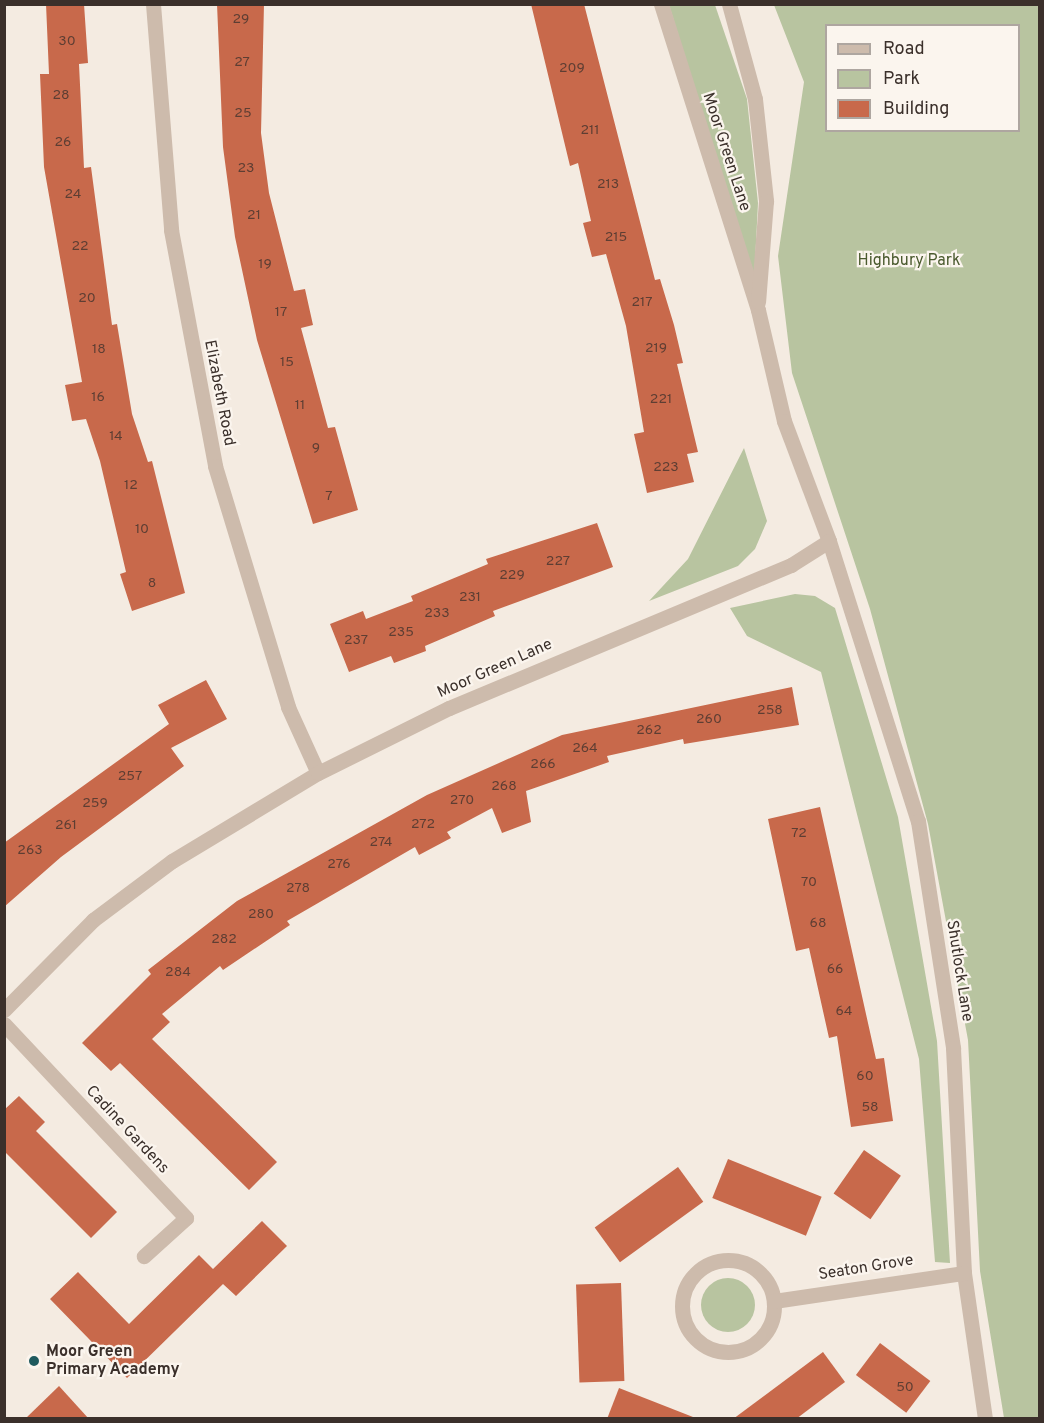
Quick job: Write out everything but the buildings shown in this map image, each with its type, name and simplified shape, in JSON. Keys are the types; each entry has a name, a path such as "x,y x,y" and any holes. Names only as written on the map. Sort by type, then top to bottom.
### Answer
{"street":[{"name":"Elizabeth Road","path":"153,4 171,230 215,466 288,707 318,773"},
{"name":"Moor Green Lane","path":"4,1010 102,913 172,861 318,773 449,708 791,565 829,541 784,421 758,310 661,4"},
{"name":"Moor Green Lane","path":"729,4 755,99 766,201 758,310"},
{"name":"Shutlock Lane","path":"829,541 918,821 953,1048 964,1273 985,1419"},
{"name":"Cadine Gardens","path":"4,1024 186,1218 144,1256"},
{"path":"733,1260 760,1273 774,1301 773,1316 758,1340 731,1351 709,1347 692,1334 682,1306 697,1272 717,1261 733,1260"},
{"name":"Seaton Grove","path":"774,1301 964,1273"}],"green space":[{"path":"669,5 715,5 747,99 758,203 754,282"},
{"name":"Highbury Park","path":"774,5 1039,5 1039,1418 1004,1418 980,1271 968,1040 928,824 870,609 792,373 778,256 804,82"},
{"path":"744,448 767,521 755,549 738,566 649,601 688,559"},
{"path":"795,594 815,596 835,608 898,817 937,1041 950,1263 935,1262 919,1059 821,672 747,636 730,608"},
{"path":"723,1278 733,1278 743,1282 751,1290 755,1305 751,1320 743,1328 733,1332 723,1332 713,1328 705,1320 701,1310 701,1300 705,1290 713,1282"}],"place":[{"name":"Moor Green Primary Academy","path":"34,1361"}]}
